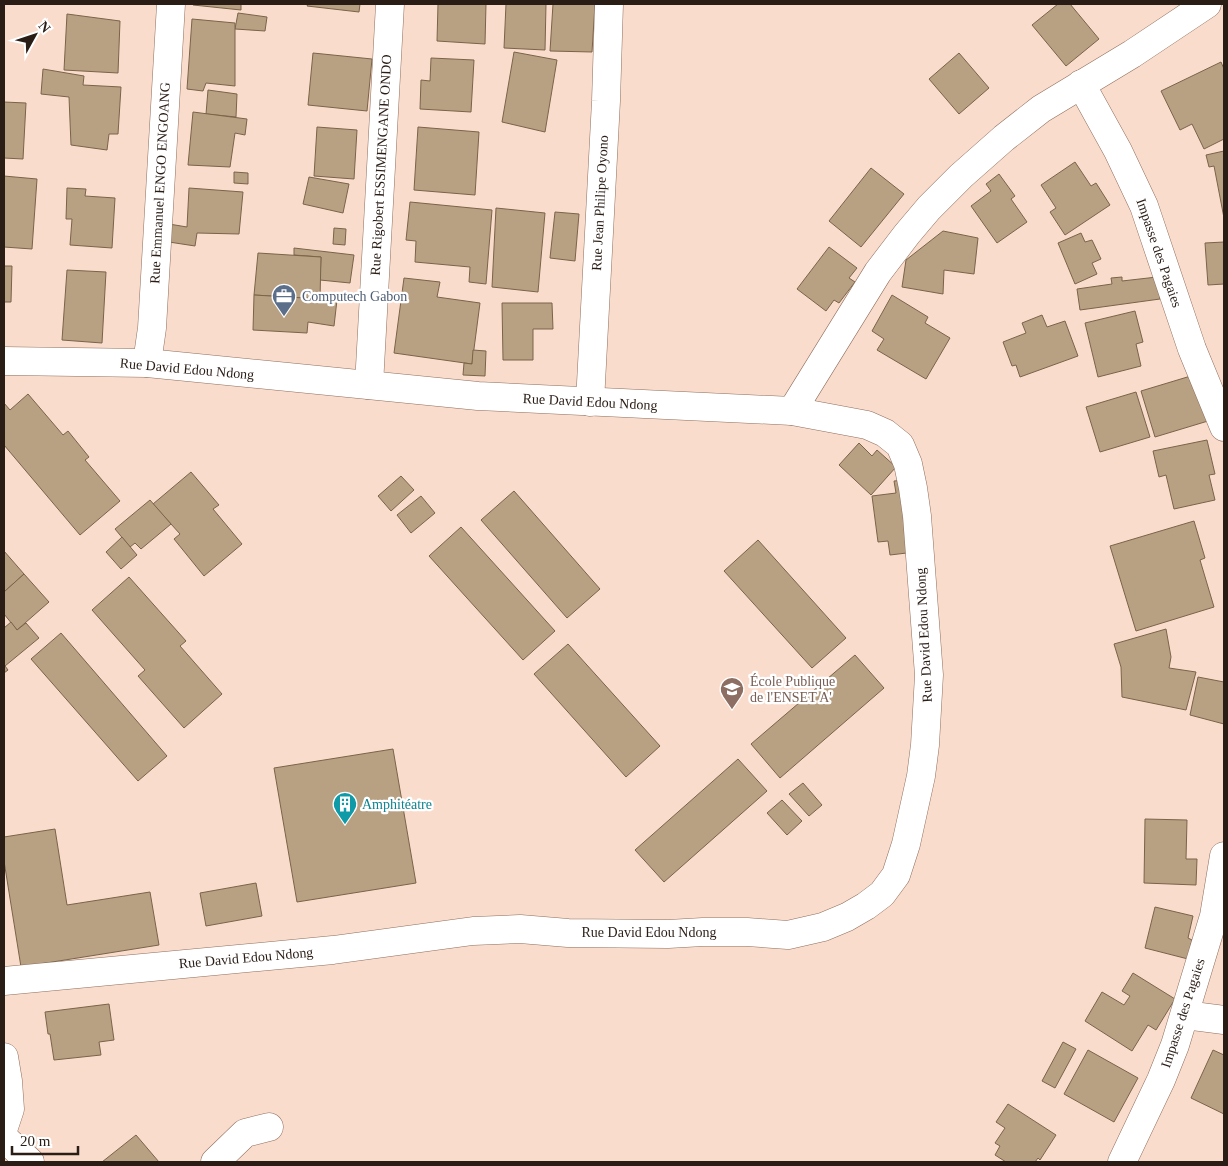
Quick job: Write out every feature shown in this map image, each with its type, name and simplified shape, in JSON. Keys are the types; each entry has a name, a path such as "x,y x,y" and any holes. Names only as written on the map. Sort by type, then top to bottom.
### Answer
{"street":[{"name":"Rue Emmanuel ENGO ENGOANG","path":"147,363 152,328 171,4"},
{"name":"Rue Rigobert ESSIMENGANE ONDO","path":"369,385 390,4"},
{"name":"Rue Jean Philipe Oyono","path":"590,402 606,101 609,4"},
{"path":"792,411 878,272 929,208 961,176 1004,138 1041,109 1132,54 1207,4"},
{"name":"Impasse des Pagaies","path":"1081,84 1118,151 1144,206 1192,350 1224,427"},
{"name":"Rue David Edou Ndong","path":"4,362 147,363 478,396 792,411 867,425 885,433 900,445 908,464 913,488 928,675 925,745 916,800 906,844 896,875 882,894 866,906 847,917 823,927 788,934 747,932 668,934 568,933 520,929 473,931 333,950 4,981"},
{"name":"Impasse des Pagaies","path":"1122,1162 1176,1045 1214,916 1224,856"},
{"path":"1185,1015 1224,1020"},
{"path":"4,1057 10,1109 4,1127"},
{"path":"215,1162 245,1133 269,1127"},
{"path":"4,1138 30,1162"}],"building":[{"path":"241,4 241,10 193,5"},
{"path":"308,4 360,4 359,12 307,6"},
{"path":"438,4 486,4 485,44 437,41"},
{"path":"506,4 546,4 545,50 504,48"},
{"path":"553,4 595,4 592,52 550,51"},
{"path":"1058,4 1070,4 1099,39 1066,66 1032,25"},
{"path":"238,13 267,17 265,31 235,29"},
{"path":"67,14 120,21 118,73 64,70"},
{"path":"192,19 235,23 235,86 206,83 203,91 187,89"},
{"path":"514,52 557,60 545,132 502,122"},
{"path":"313,53 372,59 367,111 308,105"},
{"path":"959,53 989,88 959,114 929,79"},
{"path":"431,58 474,60 471,112 420,109 421,80 430,81"},
{"path":"1221,62 1224,69 1224,139 1204,149 1192,124 1180,130 1161,91"},
{"path":"43,69 84,76 83,85 121,87 118,134 109,134 107,150 71,145 69,97 41,94"},
{"path":"208,90 237,94 236,117 206,114"},
{"path":"4,102 26,103 23,159 4,158"},
{"path":"193,112 247,119 245,135 235,133 230,167 188,165"},
{"path":"317,127 357,130 354,179 314,176"},
{"path":"418,127 479,132 475,195 414,190"},
{"path":"1224,151 1224,218 1214,166 1209,167 1206,155"},
{"path":"1075,162 1091,186 1096,183 1110,205 1065,235 1050,212 1056,208 1041,185"},
{"path":"871,168 904,194 861,247 829,221"},
{"path":"234,172 248,173 248,184 234,183"},
{"path":"999,174 1015,196 1011,199 1027,222 997,243 971,206 991,191 986,184"},
{"path":"4,176 37,179 32,249 4,247"},
{"path":"309,177 349,184 343,213 303,204"},
{"path":"67,188 86,189 85,196 115,198 112,248 70,245 72,219 66,219"},
{"path":"189,188 243,192 239,234 197,233 195,246 169,242 169,224 187,227"},
{"path":"410,202 492,210 486,284 469,282 470,267 415,262 416,241 406,240"},
{"path":"496,208 545,213 538,292 492,287"},
{"path":"555,212 579,214 575,261 550,258"},
{"path":"334,228 346,229 345,245 333,244"},
{"path":"943,231 978,238 974,274 944,270 943,294 902,287 906,260"},
{"path":"1081,233 1085,242 1092,240 1101,259 1092,263 1097,274 1075,284 1058,243"},
{"path":"1224,242 1224,284 1208,285 1205,243"},
{"path":"829,247 857,268 849,278 855,282 839,303 834,300 826,311 797,289"},
{"path":"294,248 354,255 350,283 320,280 321,257 294,255"},
{"path":"258,253 321,257 320,299 254,295"},
{"path":"4,266 12,266 11,302 4,302"},
{"path":"67,270 106,272 102,343 62,340"},
{"path":"1122,277 1122,281 1157,277 1160,299 1080,310 1077,289 1112,284 1111,278"},
{"path":"404,278 440,282 437,297 480,303 472,364 394,353"},
{"path":"254,295 337,300 334,326 308,322 307,333 253,330"},
{"path":"892,295 928,317 925,323 950,338 926,379 877,350 884,339 872,331"},
{"path":"502,303 552,303 553,329 533,329 533,360 503,360"},
{"path":"1135,311 1143,342 1136,344 1141,366 1098,377 1085,323"},
{"path":"1042,315 1047,327 1065,321 1078,356 1020,377 1016,365 1012,366 1003,342 1026,333 1022,323"},
{"path":"473,350 486,351 485,376 463,375 464,363 472,364"},
{"path":"1194,375 1208,421 1155,437 1141,391"},
{"path":"1136,392 1150,437 1100,452 1086,407"},
{"path":"28,394 63,435 68,431 89,457 85,460 120,501 80,535 4,445 4,403 10,410"},
{"path":"1207,440 1215,474 1209,475 1215,500 1174,509 1166,475 1159,477 1153,451"},
{"path":"859,443 872,456 877,450 896,467 871,495 839,465"},
{"path":"191,472 219,505 213,509 242,544 204,576 174,539 180,534 153,504"},
{"path":"401,476 414,490 391,511 378,496"},
{"path":"907,480 915,552 890,555 888,541 878,542 872,496 896,493 894,481"},
{"path":"514,491 600,589 567,618 481,520"},
{"path":"421,496 435,513 411,533 397,515"},
{"path":"150,500 171,524 141,549 135,543 130,547 115,529"},
{"path":"1194,521 1205,558 1200,560 1214,607 1136,631 1110,546"},
{"path":"461,527 555,631 523,660 429,556"},
{"path":"122,537 137,555 121,569 106,552"},
{"path":"758,540 846,638 812,668 724,571"},
{"path":"4,551 24,574 4,592"},
{"path":"24,574 49,602 17,630 4,614 4,592"},
{"path":"129,577 186,641 180,646 222,694 184,728 138,676 145,670 92,610"},
{"path":"11,622 17,630 26,623 39,638 5,666 8,670 4,673 4,628"},
{"path":"1166,629 1171,657 1169,668 1196,672 1186,710 1122,697 1121,667 1114,644"},
{"path":"61,633 167,756 138,781 31,659"},
{"path":"568,644 660,746 626,777 534,674"},
{"path":"855,655 884,688 780,778 751,744"},
{"path":"1198,677 1224,682 1224,724 1190,715"},
{"name":"Amphitéatre","path":"393,749 416,883 297,902 274,768"},
{"path":"738,759 767,791 664,882 635,850"},
{"path":"803,783 822,805 809,816 789,794"},
{"path":"782,800 802,821 787,835 767,813"},
{"path":"1145,819 1187,820 1186,859 1197,859 1196,885 1144,883"},
{"path":"55,829 67,905 150,892 159,945 21,967 4,861 4,837"},
{"path":"256,883 262,916 206,926 200,893"},
{"path":"1155,907 1193,916 1188,938 1192,940 1188,959 1145,948"},
{"path":"1133,973 1175,999 1156,1030 1148,1025 1132,1051 1085,1021 1102,992 1124,1005 1130,996 1122,991"},
{"path":"109,1004 114,1040 99,1042 101,1055 54,1060 45,1012"},
{"path":"1063,1042 1076,1049 1055,1088 1042,1081"},
{"path":"1088,1050 1138,1078 1114,1122 1064,1094"},
{"path":"1213,1050 1224,1055 1224,1114 1191,1098"},
{"path":"1008,1104 1056,1135 1040,1160 1038,1158 1035,1162 1006,1162 995,1155 1000,1146 995,1143 1005,1128 996,1122"},
{"path":"136,1135 159,1162 102,1162"}],"place":[{"name":"Computech Gabon","path":"284,317"},
{"name":"École Publique de l'ENSET A'","path":"732,710"},
{"name":"Amphitéatre","path":"345,825"}]}
